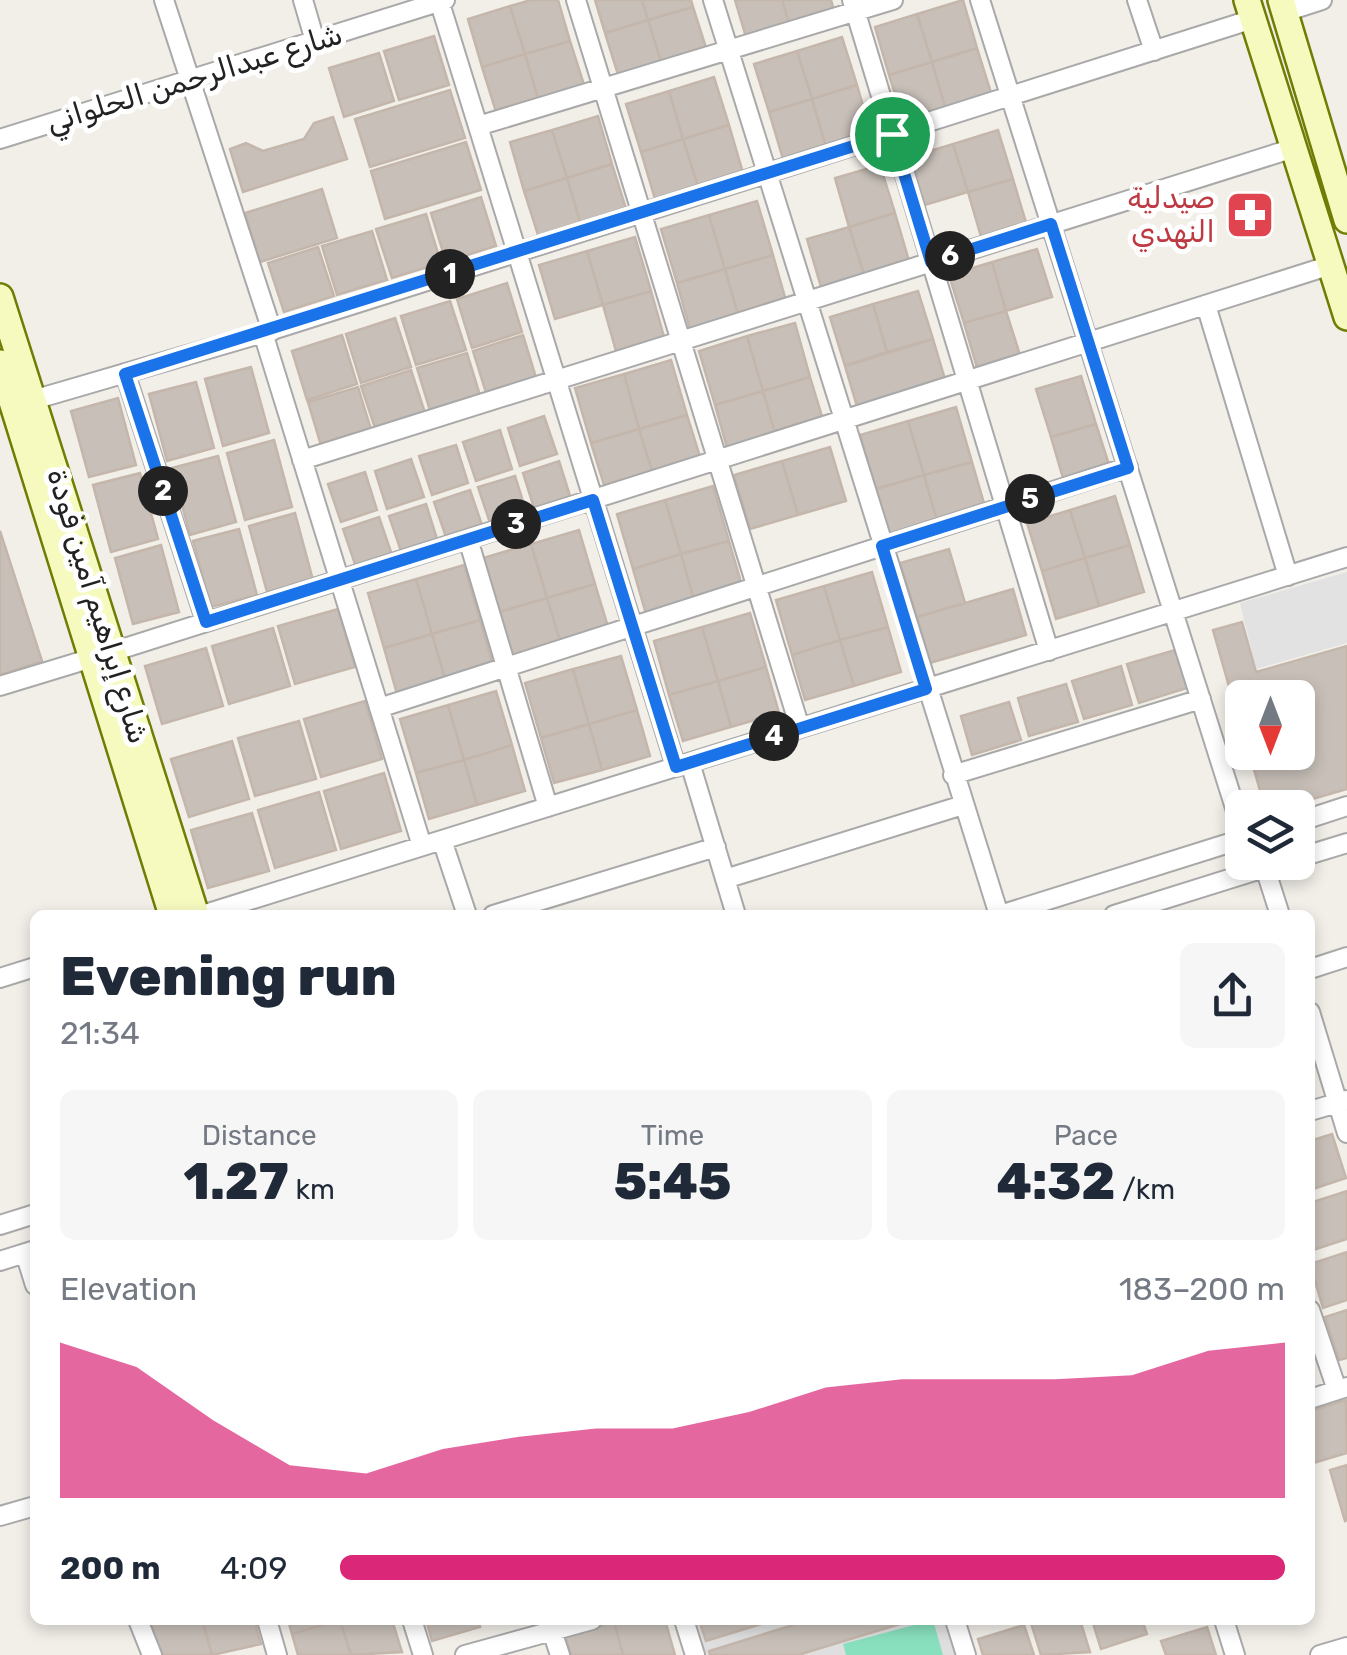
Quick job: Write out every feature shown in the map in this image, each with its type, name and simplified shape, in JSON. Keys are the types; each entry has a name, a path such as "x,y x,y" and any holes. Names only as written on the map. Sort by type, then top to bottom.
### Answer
{"street":[{"path":"164,0 422,846"},
{"path":"303,0 315,40"},
{"path":"441,0 632,626 716,847 735,910"},
{"name":"شارع عبدالرحمن الحلواني","path":"0,139 441,0"},
{"path":"576,0 800,728"},
{"path":"714,0 997,910"},
{"path":"478,126 729,50 853,6 893,0"},
{"path":"980,0 1229,790"},
{"path":"1137,0 1154,51"},
{"path":"1322,0 1283,6 1347,220"},
{"path":"853,6 1049,651"},
{"path":"15,404 268,332 1154,51 1250,10 1347,317"},
{"path":"302,460 1294,148"},
{"path":"0,686 1331,266"},
{"name":"شارع إبراهيم آمين فودة","path":"0,297 15,404"},
{"path":"1206,305 1288,576"},
{"name":"شارع إبراهيم آمين فودة","path":"0,364 68,540 171,910"},
{"path":"125,374 206,622"},
{"path":"380,708 1128,468"},
{"path":"468,539 548,807"},
{"path":"215,910 1347,558"},
{"name":"شارع إبراهيم آمين فودة","path":"102,655 197,910"},
{"path":"953,775 1201,700"},
{"path":"726,879 963,805"},
{"path":"1315,816 1347,806"},
{"path":"442,840 465,910"},
{"path":"1315,852 1347,842"},
{"path":"1015,910 1225,844"},
{"path":"509,910 716,847"},
{"path":"1130,910 1226,880"},
{"path":"1276,880 1279,910"},
{"path":"1315,967 1347,957"},
{"path":"0,978 30,969"},
{"path":"1315,1026 1342,1101 1347,1133"},
{"path":"1315,1109 1342,1101"},
{"path":"0,1225 30,1216"},
{"path":"0,1261 30,1251"},
{"path":"1315,1322 1342,1388 1315,1397"},
{"path":"0,1516 30,1507"},
{"path":"140,1625 152,1655"},
{"path":"268,1625 277,1655"},
{"path":"414,1625 423,1655"},
{"path":"686,1625 695,1655"},
{"path":"957,1625 966,1655"},
{"path":"1226,1625 1235,1655"},
{"path":"465,1655 550,1626 560,1655"},
{"path":"1320,1655 1347,1647"}],"shaded area":[{"path":"1347,572 1347,643 1256,669 1240,603"},
{"path":"692,1625 952,1625 961,1655 701,1655"}],"green space":[{"path":"914,1625 934,1625 943,1655 846,1655 843,1644"}],"building":[{"path":"531,0 558,0 570,41 525,54 510,6"},
{"path":"595,0 642,0 648,20 605,33"},
{"path":"642,0 691,0 693,7 648,20"},
{"path":"735,0 782,0 789,24 746,37"},
{"path":"782,0 831,0 834,10 789,24"},
{"path":"963,0 977,48 932,62 917,14"},
{"path":"510,6 525,54 482,67 468,19"},
{"path":"693,7 708,54 663,68 648,20"},
{"path":"917,14 932,62 889,75 875,27"},
{"path":"648,20 663,68 620,81 605,33"},
{"path":"434,36 449,85 399,100 384,51"},
{"path":"842,37 857,85 812,99 797,51"},
{"path":"570,41 585,88 539,102 525,54"},
{"path":"977,48 992,96 946,110 932,62"},
{"path":"797,51 812,99 769,112 754,64"},
{"path":"379,53 394,101 344,117 329,68"},
{"path":"525,54 539,102 497,115 482,67"},
{"path":"932,62 946,110 904,122 889,75"},
{"path":"714,77 729,125 683,139 669,91"},
{"path":"857,85 871,133 826,147 812,99"},
{"path":"450,90 465,138 370,167 355,119"},
{"path":"669,91 683,139 641,152 626,104"},
{"path":"812,99 826,147 783,159 769,112"},
{"path":"598,116 612,164 567,178 552,130"},
{"path":"333,117 347,159 243,192 230,149 246,143 263,151 304,139 314,123"},
{"path":"729,125 743,173 698,186 683,139"},
{"path":"552,130 567,178 524,191 510,142"},
{"path":"998,130 1013,179 968,192 953,144"},
{"path":"683,139 698,186 655,199 641,152"},
{"path":"466,142 481,190 385,219 371,171"},
{"path":"953,144 968,192 925,205 910,157"},
{"path":"612,164 627,212 581,225 567,178"},
{"path":"880,165 895,213 849,227 835,178"},
{"path":"567,178 581,225 539,238 524,191"},
{"path":"1013,179 1027,226 982,240 968,192"},
{"path":"322,189 337,238 260,262 245,213"},
{"path":"481,197 496,246 446,262 431,213"},
{"path":"757,201 773,255 725,269 709,215"},
{"path":"895,213 909,261 864,274 849,227"},
{"path":"426,214 441,263 392,278 376,229"},
{"path":"709,215 725,269 677,283 661,229"},
{"path":"849,227 864,274 821,287 807,239"},
{"path":"372,231 387,280 337,295 322,246"},
{"path":"635,237 651,291 603,305 587,251"},
{"path":"318,247 334,296 284,312 268,263"},
{"path":"1037,249 1052,297 1006,311 992,262"},
{"path":"587,251 603,305 555,319 539,265"},
{"path":"773,255 786,301 738,315 725,269"},
{"path":"992,262 1006,311 964,323 949,275"},
{"path":"725,269 738,315 690,329 677,283"},
{"path":"507,283 522,332 472,348 457,299"},
{"path":"651,291 664,337 616,351 603,305"},
{"path":"918,291 933,339 887,352 873,304"},
{"path":"450,301 466,350 416,365 401,316"},
{"path":"873,304 887,352 845,366 830,317"},
{"path":"1006,311 1021,358 978,371 964,323"},
{"path":"395,318 411,367 361,383 346,334"},
{"path":"795,323 810,377 763,391 747,336"},
{"path":"342,335 357,384 307,400 292,351"},
{"path":"523,335 538,384 488,399 473,351"},
{"path":"747,336 763,391 715,405 699,351"},
{"path":"933,339 947,386 859,413 845,366"},
{"path":"467,353 482,402 432,417 417,368"},
{"path":"671,360 687,415 639,429 624,374"},
{"path":"251,367 269,433 223,446 205,379"},
{"path":"411,370 427,419 377,434 361,386"},
{"path":"624,374 639,429 591,443 575,388"},
{"path":"1081,376 1096,424 1051,437 1036,389"},
{"path":"810,377 824,423 776,437 763,391"},
{"path":"196,382 214,448 167,461 149,394"},
{"path":"358,387 373,436 323,452 308,402"},
{"path":"763,391 776,437 728,451 715,405"},
{"path":"118,398 136,465 89,477 71,411"},
{"path":"956,407 972,462 924,475 908,421"},
{"path":"687,415 701,460 653,474 639,429"},
{"path":"544,416 557,454 520,466 508,428"},
{"path":"908,421 924,475 876,489 860,435"},
{"path":"1096,424 1111,471 1065,485 1051,437"},
{"path":"639,429 653,474 605,488 591,443"},
{"path":"500,430 512,469 476,481 463,442"},
{"path":"274,440 292,507 245,520 227,453"},
{"path":"456,445 468,483 432,495 419,456"},
{"path":"830,447 846,501 798,515 782,461"},
{"path":"218,456 236,522 190,535 172,468"},
{"path":"411,459 424,497 387,509 375,471"},
{"path":"559,461 571,499 535,511 523,473"},
{"path":"782,461 798,515 750,529 734,475"},
{"path":"972,462 985,507 937,521 924,475"},
{"path":"365,472 377,510 341,522 328,484"},
{"path":"140,473 158,539 111,552 93,485"},
{"path":"924,475 937,521 889,535 876,489"},
{"path":"515,476 527,514 491,526 478,487"},
{"path":"713,486 729,541 681,554 665,500"},
{"path":"470,490 483,528 447,540 434,502"},
{"path":"1115,496 1130,545 1085,558 1070,510"},
{"path":"665,500 681,554 633,569 617,514"},
{"path":"426,504 438,542 402,554 389,516"},
{"path":"1070,510 1085,558 1042,571 1027,523"},
{"path":"295,513 313,580 267,592 249,526"},
{"path":"379,517 392,555 356,567 343,529"},
{"path":"239,529 257,595 211,607 193,541"},
{"path":"579,530 595,584 547,598 531,544"},
{"path":"0,531 42,661 0,675"},
{"path":"729,541 742,586 694,600 681,554"},
{"path":"531,544 547,598 499,612 483,558"},
{"path":"161,545 179,612 133,624 115,558"},
{"path":"1130,545 1144,592 1099,606 1085,558"},
{"path":"949,549 965,603 917,617 900,563"},
{"path":"681,554 694,600 646,614 633,569"},
{"path":"1085,558 1099,606 1056,619 1042,571"},
{"path":"464,565 480,620 432,634 416,579"},
{"path":"872,572 888,627 840,640 824,586"},
{"path":"416,579 432,634 384,648 368,593"},
{"path":"595,584 609,630 561,644 547,598"},
{"path":"824,586 840,640 792,655 776,600"},
{"path":"1013,589 1026,635 930,663 917,617"},
{"path":"547,598 561,644 513,658 499,612"},
{"path":"338,609 355,667 295,684 278,626"},
{"path":"750,613 766,667 718,681 702,627"},
{"path":"480,620 493,665 445,679 432,634"},
{"path":"1242,622 1256,672 1347,646 1347,789 1315,798 1315,790 1260,790 1254,770 1315,770 1315,680 1227,680 1213,630"},
{"path":"702,627 718,681 669,695 654,641"},
{"path":"888,627 901,672 854,686 840,640"},
{"path":"273,628 290,686 229,704 212,646"},
{"path":"432,634 445,679 397,694 384,648"},
{"path":"840,640 854,686 805,700 792,655"},
{"path":"206,648 223,706 162,724 145,666"},
{"path":"1175,650 1187,688 1139,703 1127,664"},
{"path":"621,656 637,710 589,724 573,669"},
{"path":"1121,666 1132,705 1084,719 1072,681"},
{"path":"766,667 779,713 731,727 718,681"},
{"path":"573,669 589,724 541,738 525,683"},
{"path":"718,681 731,727 683,741 669,695"},
{"path":"1066,684 1078,722 1029,736 1018,698"},
{"path":"496,691 512,745 464,760 448,705"},
{"path":"365,701 382,759 321,777 304,719"},
{"path":"1009,702 1021,740 972,755 961,716"},
{"path":"448,705 464,760 416,773 400,719"},
{"path":"637,710 650,756 602,770 589,724"},
{"path":"299,721 316,779 255,796 238,738"},
{"path":"589,724 602,770 554,783 541,738"},
{"path":"232,741 249,799 189,817 171,759"},
{"path":"512,745 525,791 477,805 464,760"},
{"path":"464,760 477,805 429,819 416,773"},
{"path":"384,773 401,831 341,849 324,791"},
{"path":"319,792 336,850 275,868 258,810"},
{"path":"252,813 269,871 208,888 191,830"},
{"path":"1332,1134 1346,1178 1315,1188 1315,1139"},
{"path":"1347,1191 1347,1239 1315,1249 1315,1201"},
{"path":"1347,1252 1347,1300 1323,1308 1315,1281 1315,1262"},
{"path":"1347,1310 1347,1358 1339,1360 1325,1317"},
{"path":"1346,1400 1347,1453 1315,1462 1315,1409"},
{"path":"1347,1465 1347,1520 1345,1521 1330,1470"},
{"path":"151,1625 203,1625 212,1655 160,1655"},
{"path":"203,1625 255,1625 261,1644 212,1655"},
{"path":"289,1625 323,1625 292,1634"},
{"path":"323,1625 342,1625 351,1655 298,1655 292,1634"},
{"path":"342,1625 394,1625 402,1652 351,1655"},
{"path":"427,1625 479,1625 480,1627 432,1641"},
{"path":"615,1625 666,1625 675,1655 623,1655"},
{"path":"615,1625 623,1655 571,1655 565,1636"},
{"path":"701,1625 758,1625 706,1641"},
{"path":"793,1625 897,1625 798,1655 710,1655 709,1651"},
{"path":"1024,1625 1034,1655 983,1655 978,1639"},
{"path":"1032,1625 1082,1625 1090,1652 1041,1655"},
{"path":"1094,1625 1144,1625 1147,1634 1101,1649"},
{"path":"1207,1627 1216,1655 1166,1655 1161,1641"}],"place":[{"name":"صيدلية النهدي","path":"1250,215"}],"route":[{"path":"892,134 931,262 1051,224 1128,468 882,546 926,689 676,767 593,500 206,622 125,374 263,334 892,134"}]}
